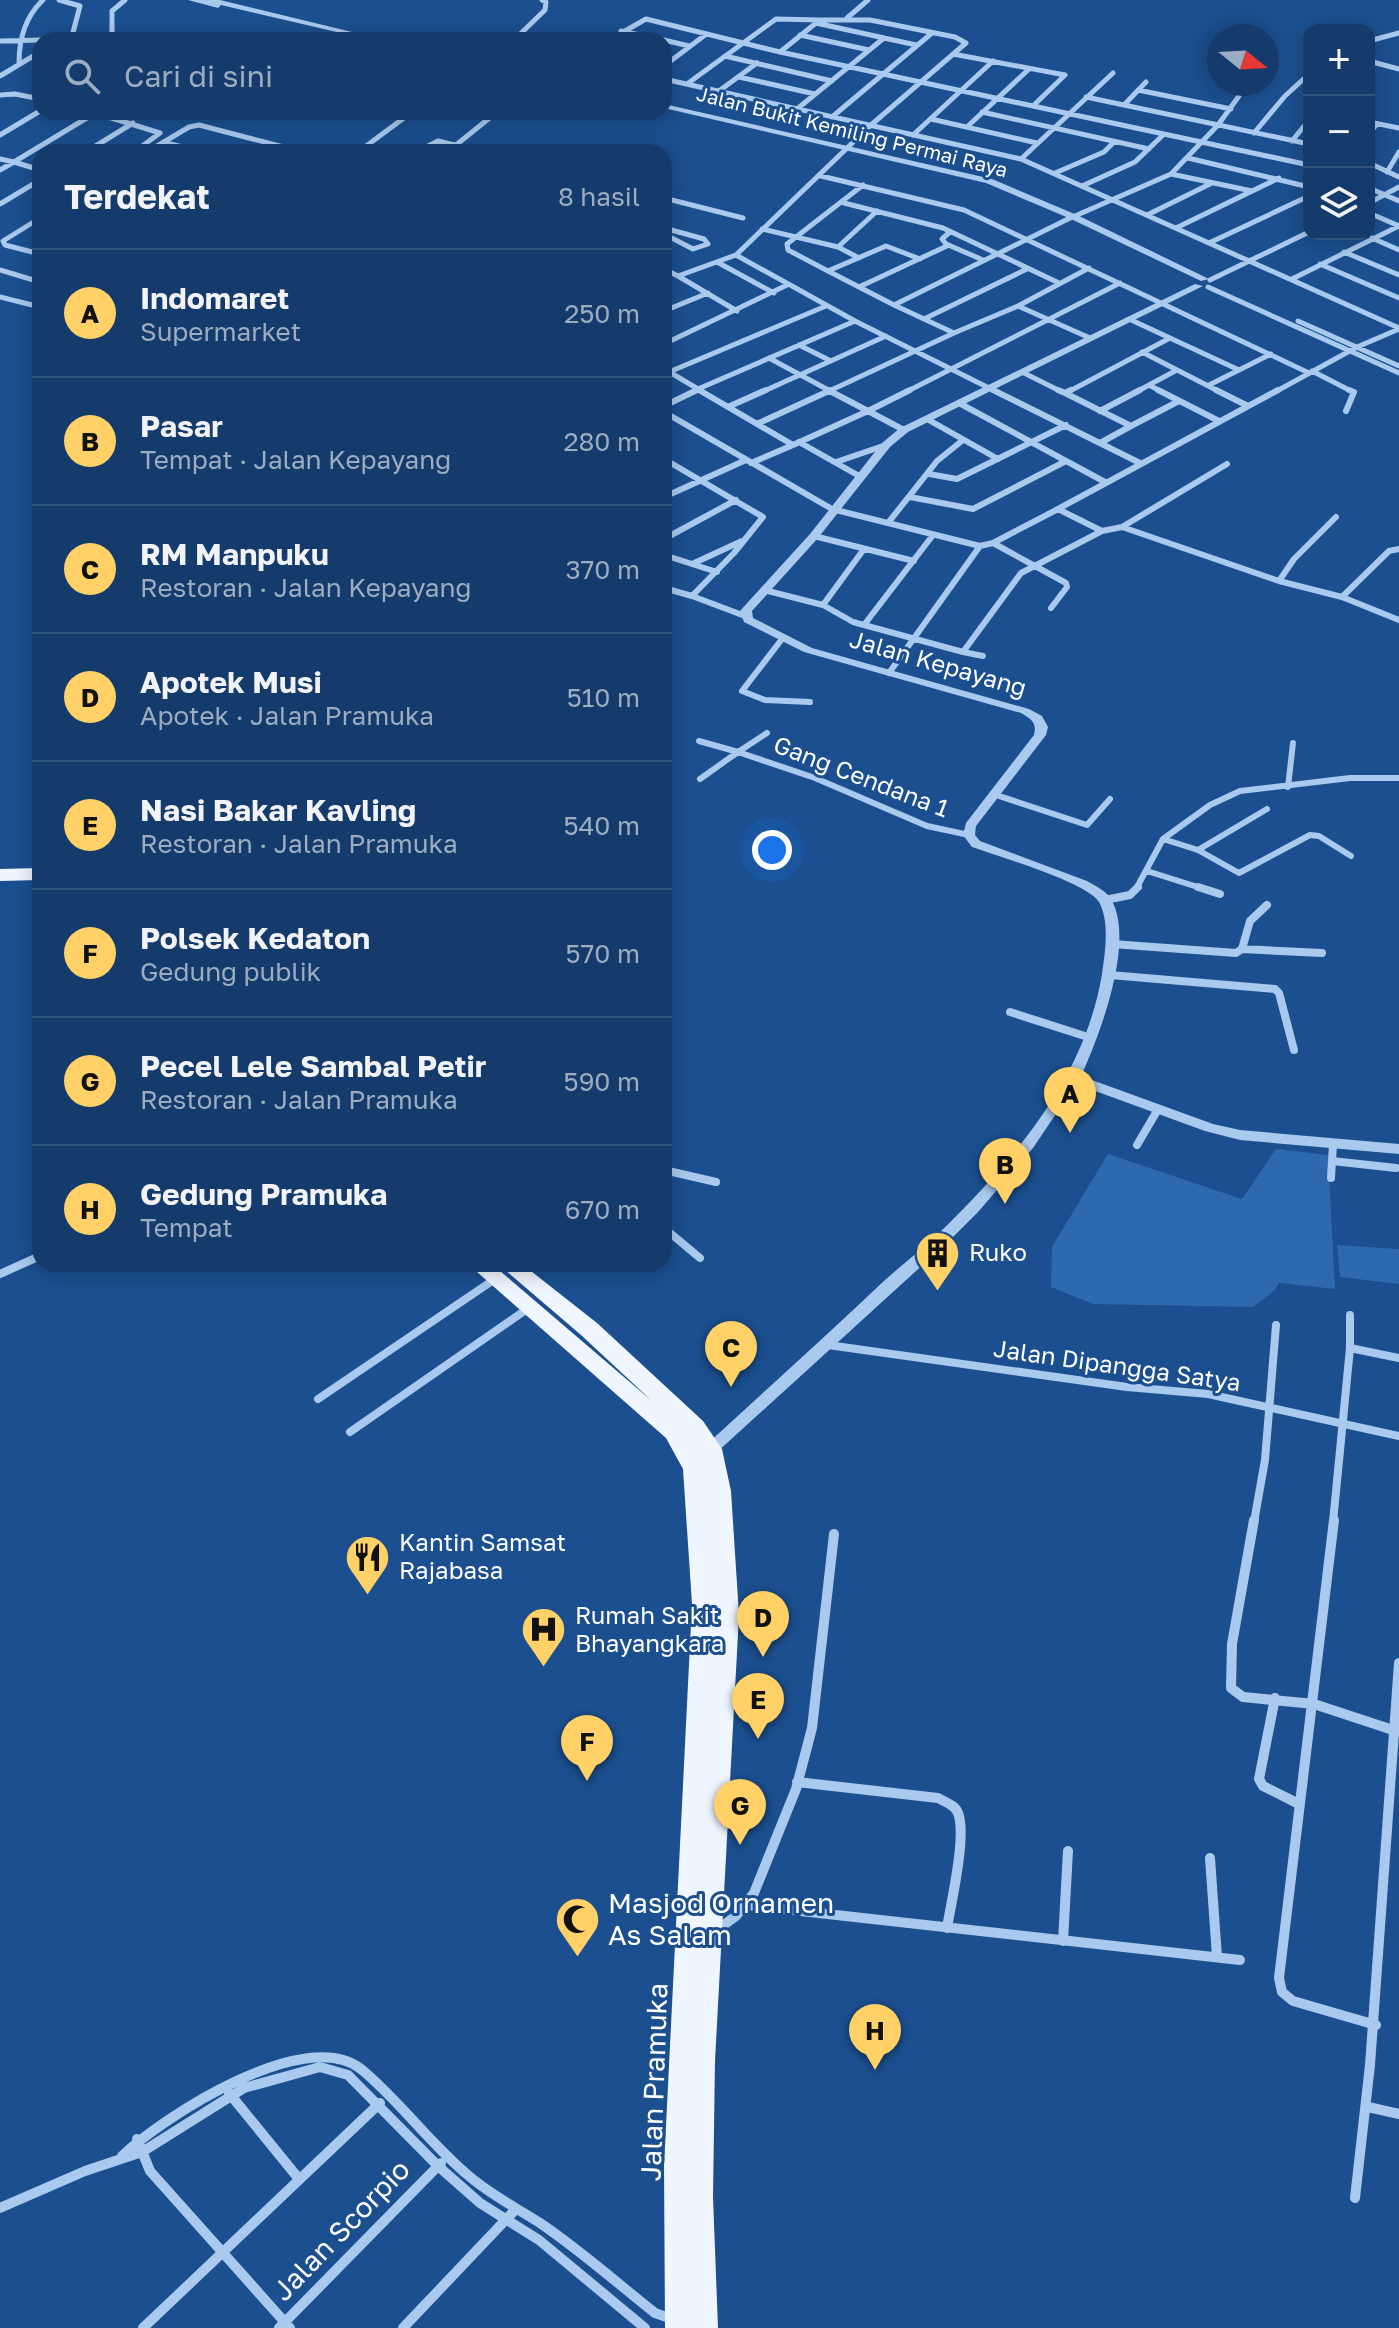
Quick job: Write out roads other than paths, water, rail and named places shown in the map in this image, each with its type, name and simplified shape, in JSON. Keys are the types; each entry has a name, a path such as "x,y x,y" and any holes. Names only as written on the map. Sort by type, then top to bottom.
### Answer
{"main road":[{"path":"0,875 32,874"},
{"path":"0,888 32,886"},
{"name":"Jalan Pramuka","path":"504,1272 531,1307 674,1432 687,1450 696,1480 713,1684"},
{"name":"Jalan Pramuka","path":"507,1272 615,1353 695,1427 711,1449 720,1491 727,1615 713,1684 698,1939 678,2166 680,2325"},
{"name":"Jalan Pramuka","path":"698,1939 699,2187 704,2328"}],"street":[{"path":"19,63 31,14 43,0"},
{"path":"59,0 80,6 73,32"},
{"path":"112,32 112,11 125,0"},
{"path":"192,0 328,32"},
{"path":"210,0 347,32"},
{"path":"522,32 545,10 546,2 542,0"},
{"path":"847,18 868,0"},
{"path":"678,276 736,255 871,125 966,43 932,33 847,18 818,21 776,19 687,84"},
{"path":"620,31 644,19 882,75 1303,164"},
{"path":"780,52 818,21"},
{"path":"818,21 916,45"},
{"path":"620,31 624,32"},
{"path":"832,117 932,33"},
{"path":"1375,39 1399,33"},
{"path":"672,60 705,35"},
{"path":"800,35 869,50"},
{"path":"797,109 884,38"},
{"path":"0,41 32,40"},
{"path":"672,42 689,46"},
{"path":"953,54 1065,75 1034,105"},
{"path":"0,76 32,56"},
{"path":"725,56 832,81"},
{"path":"913,135 993,61"},
{"path":"719,91 757,63"},
{"path":"1375,63 1399,69"},
{"path":"968,126 1029,69"},
{"path":"1021,159 1113,73"},
{"path":"739,77 815,94"},
{"path":"1254,133 1303,80"},
{"path":"672,81 1021,159 1399,328"},
{"path":"1124,105 1146,82"},
{"path":"1138,90 1231,109"},
{"path":"0,95 30,97"},
{"path":"894,305 1071,218 1171,174 1218,125 1239,96"},
{"path":"1086,97 1303,143"},
{"name":"Jalan Bukit Kemiling Permai Raya","path":"672,110 989,181 1205,283"},
{"path":"982,112 1149,149"},
{"path":"0,135 32,116"},
{"path":"931,119 1037,143"},
{"path":"42,144 80,120"},
{"path":"122,120 160,134 146,144"},
{"path":"369,144 401,120"},
{"path":"457,144 487,120"},
{"path":"99,144 133,123"},
{"path":"160,144 199,125 272,144"},
{"path":"1375,126 1399,128"},
{"path":"1292,141 1303,127"},
{"path":"1082,186 1135,162 1163,135"},
{"path":"430,144 435,141 451,144"},
{"path":"163,142 171,144"},
{"path":"1055,173 1104,152 1114,142"},
{"path":"0,170 32,151"},
{"path":"1387,172 1399,152"},
{"path":"1188,158 1303,185"},
{"path":"0,159 32,168"},
{"path":"1375,166 1399,177"},
{"path":"1171,174 1253,191"},
{"path":"821,176 951,205 1354,392 1346,411"},
{"path":"1176,228 1280,178"},
{"path":"1147,215 1213,183"},
{"path":"0,204 32,185"},
{"path":"863,185 844,203 787,244 788,250 954,333"},
{"path":"1375,200 1399,187"},
{"path":"1375,191 1399,201"},
{"path":"1209,243 1303,199"},
{"path":"672,200 743,218"},
{"path":"844,203 950,232 1059,283"},
{"path":"838,247 877,211"},
{"path":"1375,216 1399,226 1375,237"},
{"path":"2,244 32,223"},
{"path":"762,229 838,247 859,258"},
{"path":"672,230 704,239 708,244 693,249 672,238"},
{"path":"950,232 942,239 983,260"},
{"path":"672,590 745,616 748,606 814,536 832,509 886,445 904,430 1303,235"},
{"path":"1375,239 1399,250"},
{"path":"1292,279 1368,240"},
{"path":"2,244 32,252"},
{"path":"859,287 949,245"},
{"path":"828,271 889,246 920,259"},
{"path":"1344,252 1399,275"},
{"path":"736,255 855,321 1140,463"},
{"path":"717,262 774,293"},
{"path":"1320,264 1399,298"},
{"path":"759,423 1018,306 1089,268"},
{"path":"924,319 1027,269"},
{"path":"0,270 32,280"},
{"path":"672,273 737,311"},
{"path":"672,492 699,479 796,444 868,411 1120,283"},
{"path":"1205,283 1353,349 1399,373"},
{"path":"672,340 787,285"},
{"path":"1387,293 1399,287"},
{"path":"672,308 708,293"},
{"path":"0,297 32,305"},
{"path":"672,369 826,306"},
{"path":"1018,306 1090,338"},
{"path":"1129,319 1239,370"},
{"path":"672,404 698,389 855,321"},
{"path":"672,414 832,509 980,546 993,543 1353,349 1399,328"},
{"path":"730,406 886,336"},
{"path":"1065,393 1170,338"},
{"path":"799,345 831,361"},
{"path":"1353,349 1399,366"},
{"path":"1142,352 1248,406"},
{"path":"1209,385 1271,354"},
{"path":"769,358 904,430"},
{"path":"1100,411 1177,370"},
{"path":"1022,372 1131,426"},
{"path":"672,374 861,477"},
{"path":"1149,385 1219,421"},
{"path":"1100,443 1179,401"},
{"path":"959,403 1105,482"},
{"path":"927,419 998,459"},
{"path":"929,474 957,479 1066,425"},
{"path":"888,523 937,461 963,440"},
{"path":"836,462 886,445"},
{"path":"910,497 973,509 1066,461"},
{"path":"672,464 763,517 717,572 692,596"},
{"path":"963,652 1021,573 1102,531 1122,527 1227,464"},
{"path":"672,535 736,500"},
{"path":"1058,509 1102,531"},
{"path":"1279,581 1294,559 1336,517"},
{"path":"1122,527 1279,581 1342,597 1399,620"},
{"path":"864,625 933,535"},
{"path":"814,536 914,561"},
{"path":"692,564 746,539"},
{"path":"993,543 1067,587 1051,608"},
{"path":"889,673 980,546"},
{"path":"823,605 864,549"},
{"path":"1342,597 1391,549 1399,549"},
{"path":"672,558 717,572"},
{"path":"764,590 823,605 864,625 983,656"},
{"name":"Jalan Kepayang","path":"745,616 782,639 1025,711 1038,718 1042,727 1040,735 970,826 969,835"},
{"path":"782,639 742,691 748,696 776,701 810,702"},
{"name":"Gang Cendana 1","path":"700,779 767,733"},
{"name":"Gang Cendana 1","path":"699,741 824,781 931,828 969,835"},
{"path":"1288,787 1293,743"},
{"path":"1105,900 1130,895 1147,871 1163,839 1210,805 1240,791 1350,778 1399,778"},
{"path":"993,794 1087,825 1110,799"},
{"path":"1198,850 1267,809"},
{"path":"711,1449 943,1238 1065,1095 1091,1038 1110,975 1112,944 1105,900 1090,887 976,844 969,835"},
{"path":"1163,839 1198,850 1239,873 1310,835 1319,836 1351,856"},
{"path":"1147,871 1220,894"},
{"path":"1242,949 1253,918 1267,905"},
{"path":"1112,944 1236,953 1242,949 1322,953"},
{"path":"1110,975 1275,989 1279,993 1294,1050"},
{"path":"1010,1012 1091,1038"},
{"path":"1073,1078 1157,1111 1240,1135 1399,1149"},
{"path":"1137,1145 1157,1111"},
{"path":"1331,1178 1333,1144"},
{"path":"1332,1161 1396,1168"},
{"path":"672,1172 716,1182"},
{"path":"672,1235 700,1258"},
{"path":"0,1274 32,1260"},
{"path":"318,1399 493,1272"},
{"path":"350,1432 531,1307"},
{"path":"1350,1315 1350,1348 1345,1356 1348,1385 1345,1424 1279,1978 1282,1992 1293,2001 1376,2025"},
{"path":"1276,1325 1265,1460 1232,1644 1231,1688 1243,1697 1314,1704 1395,1732"},
{"name":"Jalan Dipangga Satya","path":"828,1345 1127,1387 1208,1394 1399,1436"},
{"path":"1350,1348 1399,1358"},
{"path":"698,1939 746,1905 772,1852 797,1782 812,1728 834,1534"},
{"path":"1355,2198 1376,2025 1399,1663"},
{"path":"1275,1698 1259,1779 1269,1789 1299,1804"},
{"path":"797,1782 938,1798 953,1806 959,1815 959,1840 947,1928"},
{"path":"1063,1941 1068,1851"},
{"path":"1210,1858 1217,1957"},
{"path":"746,1905 1240,1960"},
{"path":"121,2157 137,2139 227,2090 320,2067 331,2068 348,2075 383,2102 505,2221 539,2240 645,2328"},
{"path":"0,2208 121,2157 142,2152 227,2090"},
{"path":"227,2090 299,2179"},
{"path":"143,2328 383,2102"},
{"path":"1368,2107 1399,2114"},
{"path":"137,2139 150,2171 284,2326"},
{"path":"442,2162 541,2224 655,2313 680,2325"},
{"name":"Jalan Scorpio","path":"284,2326 442,2162"},
{"path":"403,2328 515,2210"}],"place":[{"name":"Indomaret","path":"1070,1133"},
{"name":"Pasar","path":"1005,1204"},
{"name":"Ruko","path":"938,1292"},
{"name":"RM Manpuku","path":"731,1387"},
{"name":"Kantin Samsat Rajabasa","path":"368,1596"},
{"name":"Apotek Musi","path":"763,1657"},
{"name":"Rumah Sakit Bhayangkara","path":"544,1669"},
{"name":"Nasi Bakar Kavling","path":"758,1739"},
{"name":"Polsek Kedaton","path":"587,1781"},
{"name":"Pecel Lele Sambal Petir","path":"740,1845"},
{"name":"Masjod Ornamen As Salam","path":"577,1958"},
{"name":"Gedung Pramuka","path":"875,2070"}]}
